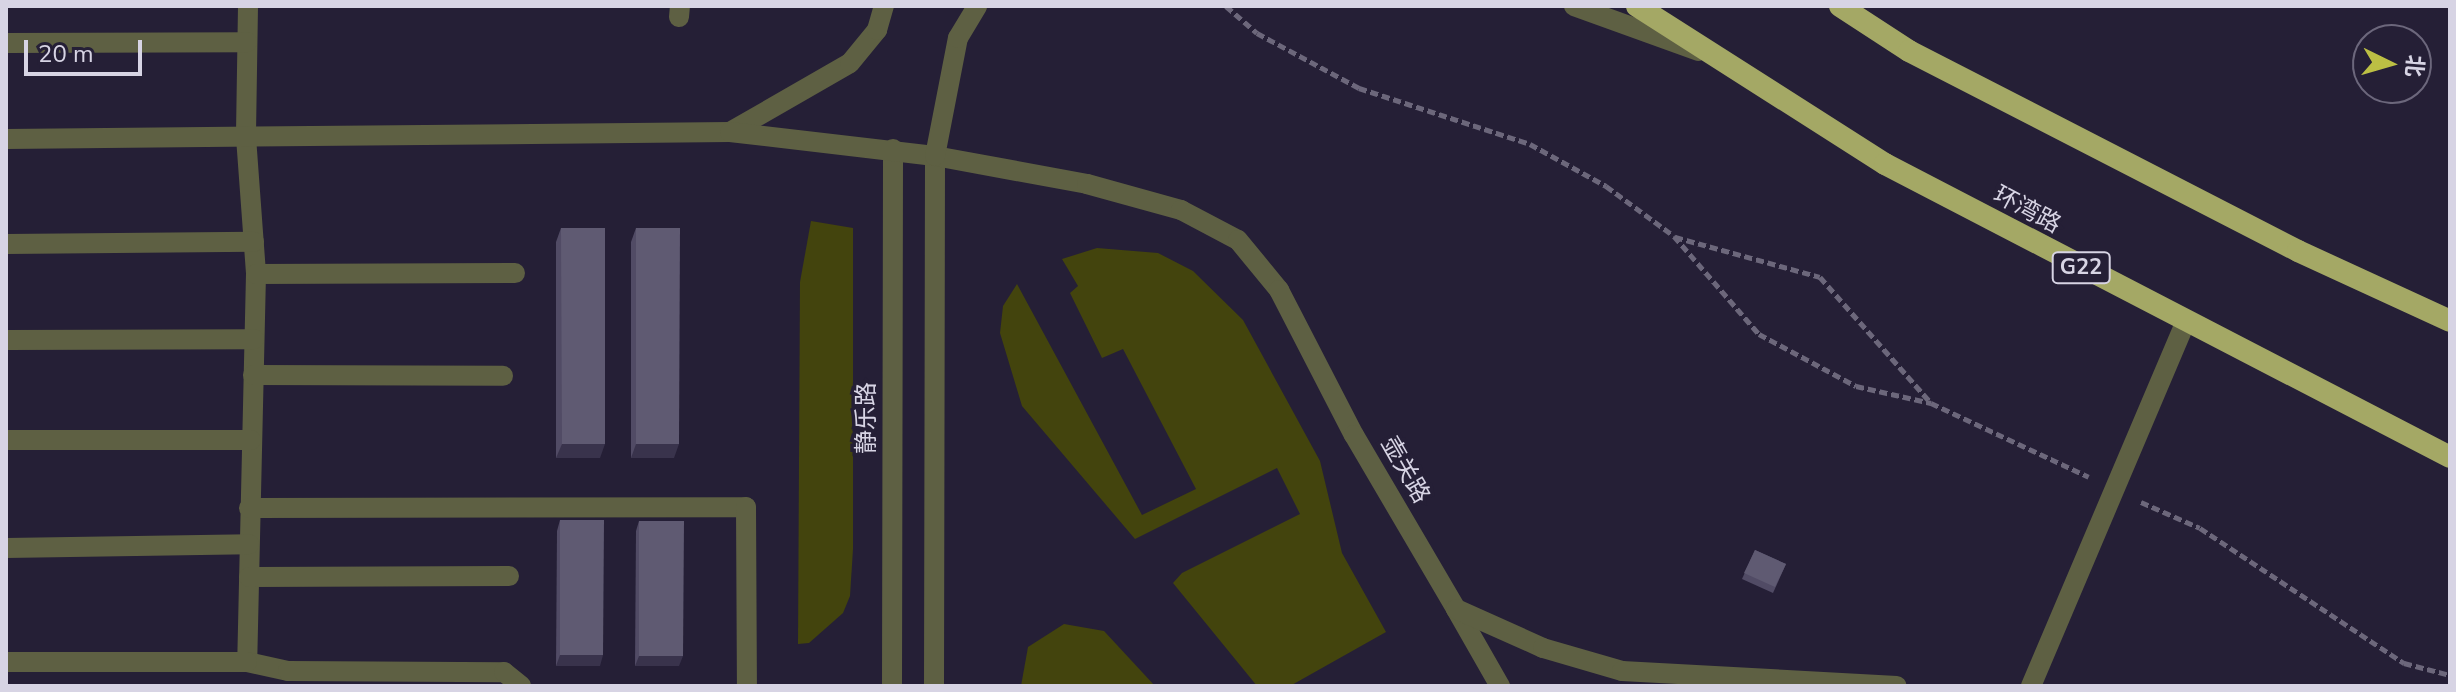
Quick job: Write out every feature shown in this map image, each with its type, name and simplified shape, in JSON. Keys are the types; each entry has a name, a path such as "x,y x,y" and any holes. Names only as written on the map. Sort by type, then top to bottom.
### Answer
{"highway":[{"name":"环湾路","path":"1637,6 1885,164 2185,323 2450,457"},
{"path":"1840,6 1923,58 2298,251 2450,321"}],"street":[{"path":"247,662 256,274 246,137 248,6"},
{"path":"730,132 850,63 877,30 884,6"},
{"path":"934,686 935,156 958,38 977,6"},
{"path":"1574,6 1722,60"},
{"path":"6,43 247,42"},
{"name":"壶关路","path":"6,139 730,132 809,145 893,149 935,156 1087,184 1168,207 1238,240 1279,290 1354,435 1500,686"},
{"name":"静乐路","path":"892,686 893,149"},
{"path":"6,244 254,242"},
{"path":"256,274 515,273"},
{"path":"2031,686 2185,323"},
{"path":"6,340 254,339"},
{"path":"253,375 503,376"},
{"path":"6,440 251,440"},
{"path":"249,508 746,507 747,686"},
{"path":"6,548 249,544"},
{"path":"249,577 509,576"},
{"path":"1456,609 1543,648 1622,671 1897,686"},
{"path":"6,662 247,662 288,671 504,672 521,686"}],"path":[{"path":"1226,6 1257,33 1359,88 1530,144 1606,186 1674,236 1759,334 1856,386 1931,403 2200,528 2404,663 2450,675"},
{"path":"1674,236 1820,277 1931,403"}],"shaded area":[{"path":"811,221 853,228 853,549 850,596 843,613 809,643 798,644 800,282"},
{"path":"1097,248 1158,253 1193,271 1243,320 1320,461 1342,553 1386,632 1290,686 1257,686 1173,583 1182,573 1300,514 1277,468 1135,539 1022,406 1000,333 1003,306 1017,284 1142,515 1196,489 1123,349 1102,358 1070,293 1078,286 1062,259"},
{"path":"1064,624 1104,631 1155,686 1021,686 1028,647"}],"building":[{"path":"561,228 605,228 605,444 562,444"},
{"path":"636,228 680,228 679,444 636,444"},
{"path":"560,520 604,520 603,655 560,655"},
{"path":"639,521 684,521 683,656 639,656"},
{"path":"1755,550 1786,564 1775,587 1744,573"}]}
